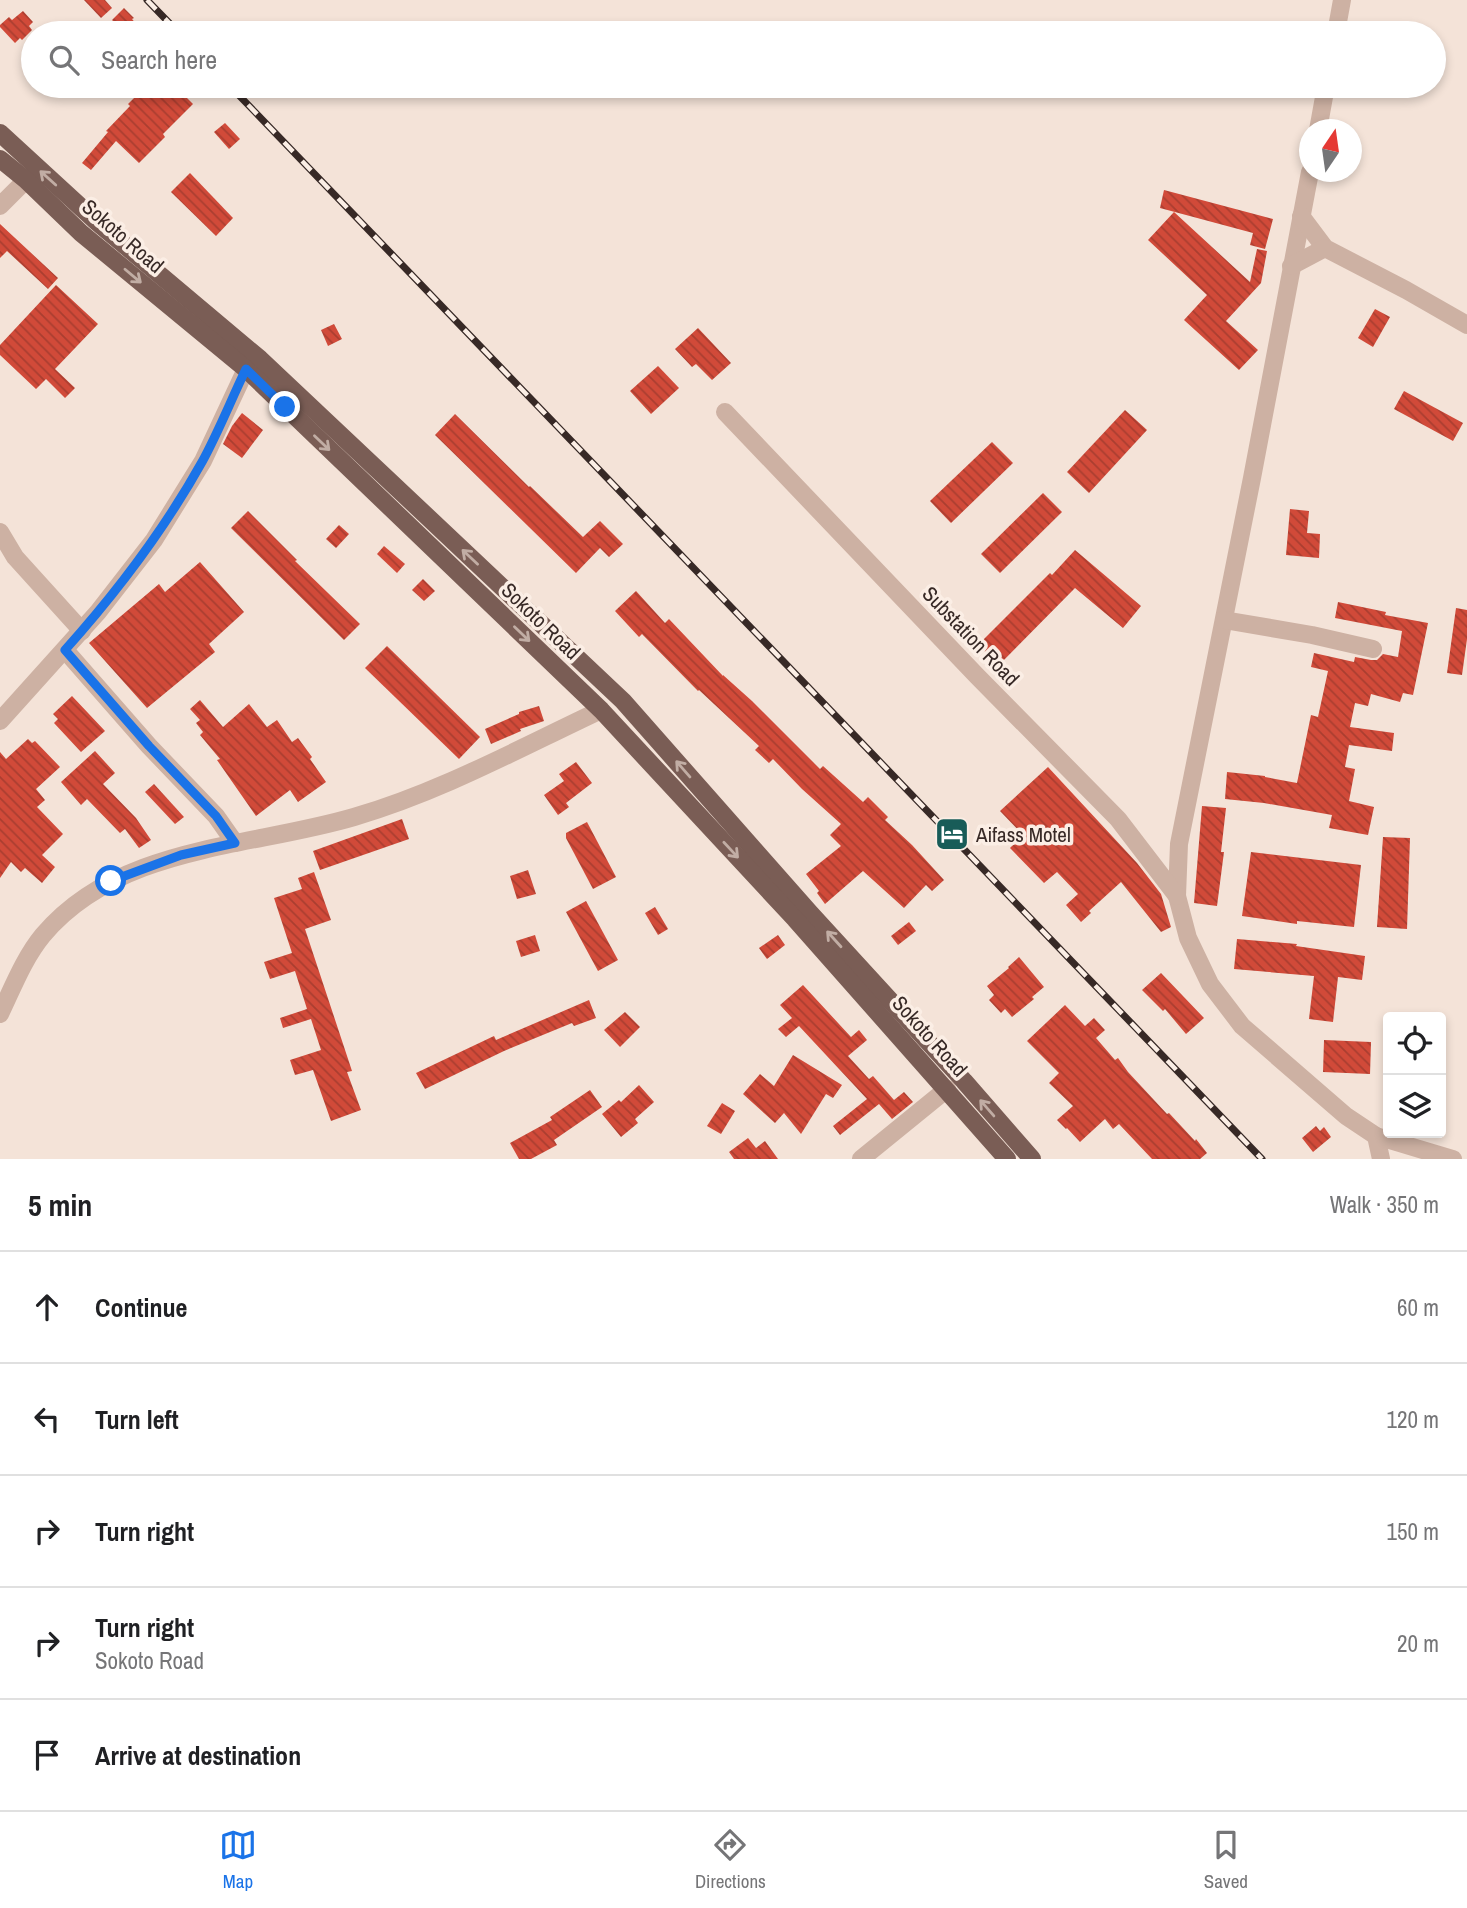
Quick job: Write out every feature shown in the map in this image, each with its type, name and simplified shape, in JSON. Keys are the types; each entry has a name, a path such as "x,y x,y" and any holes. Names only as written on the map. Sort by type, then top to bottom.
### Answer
{"main road":[{"name":"Sokoto Road","path":"0,133 97,222 260,359 623,701 1032,1159"},
{"name":"Sokoto Road","path":"0,159 81,233 246,369 601,710 795,919 1007,1159"}],"street":[{"path":"1338,21 1342,0"},
{"path":"1320,119 1324,98"},
{"path":"0,206 26,180"},
{"path":"1308,182 1179,844 1177,896 1188,938 1210,984 1242,1026 1346,1116 1376,1136 1454,1159"},
{"path":"1301,216 1325,248 1406,289 1467,326"},
{"path":"1291,266 1325,248"},
{"path":"0,722 82,631 154,540 203,461 246,369"},
{"name":"Substation Road","path":"726,412 1118,819 1177,896"},
{"path":"0,531 15,557 82,631"},
{"path":"1224,620 1373,649"},
{"path":"65,650 149,746 216,816 235,843"},
{"path":"0,1014 23,965 43,936 74,905 111,881 181,855 353,817 424,793 601,710"},
{"path":"861,1159 947,1089"},
{"path":"1376,1136 1381,1159"}],"building":[{"path":"84,0 105,0 112,8 101,18"},
{"path":"124,8 134,18 134,21 112,20"},
{"path":"23,11 32,21 21,21 21,39 15,43 0,27 9,17 12,20"},
{"path":"134,98 187,98 193,104 139,163 116,141 91,170 82,163 108,132 106,131 130,106 128,104"},
{"path":"225,123 240,139 229,149 214,132"},
{"path":"190,173 233,218 216,236 171,192"},
{"path":"1164,190 1273,219 1265,249 1250,245 1253,233 1160,208"},
{"path":"1174,212 1250,282 1257,249 1267,251 1261,283 1226,321 1258,350 1239,370 1184,320 1207,295 1148,240"},
{"path":"0,224 58,278 48,289 7,251 0,258"},
{"path":"56,285 98,324 55,369 75,388 65,398 46,379 36,389 0,355 0,345"},
{"path":"1375,309 1390,317 1373,347 1358,338"},
{"path":"334,324 342,339 328,346 321,330"},
{"path":"698,328 731,363 712,380 696,364 692,367 675,349"},
{"path":"658,366 679,388 651,414 630,391"},
{"path":"1404,391 1463,423 1453,441 1394,409"},
{"path":"1125,410 1147,430 1089,493 1067,472"},
{"path":"242,413 263,430 242,458 223,444"},
{"path":"455,414 583,537 600,521 623,544 609,557 600,548 576,573 435,435"},
{"path":"992,442 1013,463 951,523 930,501"},
{"path":"1043,493 1062,512 1000,573 981,554"},
{"path":"1290,509 1309,511 1307,533 1320,534 1319,558 1286,555"},
{"path":"248,511 360,624 344,640 231,528"},
{"path":"339,525 349,534 336,548 326,539"},
{"path":"384,546 405,564 397,573 377,554"},
{"path":"1075,550 1141,606 1123,628 1075,588 999,665 978,645"},
{"path":"200,562 244,612 209,644 215,652 147,708 89,643 159,584 165,592"},
{"path":"423,579 435,591 424,601 412,590"},
{"path":"636,591 665,623 669,619 723,676 820,769 823,766 863,802 868,797 888,817 885,820 944,880 932,891 926,885 904,908 863,871 825,904 806,874 841,846 830,835 841,824 773,759 769,763 755,750 759,746 698,691 642,634 639,637 615,611"},
{"path":"1338,602 1428,623 1413,695 1403,693 1400,702 1371,694 1368,706 1355,703 1350,727 1394,733 1392,751 1349,745 1345,767 1355,769 1349,801 1374,807 1368,835 1329,828 1332,815 1225,799 1227,772 1297,783 1311,715 1318,717 1328,671 1311,667 1314,653 1354,662 1355,657 1377,660 1383,654 1398,657 1402,631 1335,618"},
{"path":"1456,608 1467,610 1467,639 1462,675 1447,673"},
{"path":"387,646 480,737 459,759 365,668"},
{"path":"72,696 105,731 81,752 54,723 58,719 53,714"},
{"path":"200,700 223,727 249,704 267,727 277,720 292,742 298,738 326,782 298,802 290,790 256,816 217,760 220,759 200,735 203,732 196,723 200,720 190,709"},
{"path":"539,706 544,721 520,729 521,731 491,744 485,729 519,712"},
{"path":"28,739 32,743 35,741 60,767 36,789 45,800 37,807 63,834 42,855 55,867 42,883 25,868 21,872 11,862 0,878 0,752 6,759"},
{"path":"95,751 115,773 103,784 136,818 151,840 139,848 125,829 120,833 87,799 81,805 61,782"},
{"path":"576,762 592,783 566,803 569,807 558,815 544,795 564,781 559,774"},
{"path":"1048,767 1137,863 1161,894 1171,927 1161,932 1121,882 1089,911 1091,913 1081,922 1066,905 1078,894 1057,872 1044,883 1010,848 1023,835 1000,811"},
{"path":"154,784 184,817 175,824 145,792"},
{"path":"1202,806 1226,808 1217,906 1194,903"},
{"path":"402,819 409,839 320,870 313,851"},
{"path":"587,822 616,877 593,889 566,838 566,833"},
{"path":"1383,837 1410,838 1407,929 1377,927"},
{"path":"1251,852 1361,865 1354,927 1297,921 1297,924 1242,916"},
{"path":"528,870 536,894 517,899 510,876"},
{"path":"314,872 331,920 305,929 352,1071 347,1072 361,1110 331,1121 313,1070 295,1075 290,1060 321,1050 311,1019 283,1028 280,1018 307,1009 295,971 270,979 264,962 292,953 274,898 302,889 298,878"},
{"path":"586,901 618,960 598,971 566,912"},
{"path":"655,907 668,929 658,935 645,913"},
{"path":"909,922 916,931 898,945 891,936"},
{"path":"535,935 540,951 521,957 516,941"},
{"path":"778,935 785,945 767,959 759,948"},
{"path":"1237,939 1297,944 1296,946 1365,956 1362,980 1338,977 1333,1022 1309,1019 1314,976 1234,969"},
{"path":"1019,957 1044,987 1012,1017 1005,1009 1001,1013 989,1000 994,995 987,986"},
{"path":"1161,973 1204,1018 1186,1034 1165,1009 1163,1011 1142,990"},
{"path":"803,985 851,1037 859,1030 867,1040 848,1056 869,1079 873,1076 894,1100 904,1092 913,1102 892,1119 879,1104 840,1135 833,1126 867,1099 799,1026 786,1037 778,1029 792,1018 780,1005"},
{"path":"589,1000 596,1018 574,1026 572,1023 504,1051 425,1089 416,1073 494,1036 496,1040"},
{"path":"1065,1005 1085,1026 1094,1018 1105,1030 1096,1038 1207,1153 1200,1159 1152,1159 1119,1124 1113,1129 1105,1119 1080,1142 1057,1120 1073,1106 1049,1083 1059,1073 1027,1041"},
{"path":"625,1012 640,1027 620,1047 604,1030"},
{"path":"1324,1040 1371,1042 1370,1074 1323,1072"},
{"path":"793,1055 842,1085 833,1098 826,1094 801,1134 784,1113 775,1123 743,1094 760,1074 774,1086"},
{"path":"639,1085 654,1102 635,1119 638,1123 621,1137 602,1114 619,1100 621,1102"},
{"path":"590,1090 602,1107 554,1140 557,1145 531,1159 519,1159 510,1143 552,1120 550,1117"},
{"path":"722,1103 735,1111 721,1134 707,1126"},
{"path":"1316,1126 1320,1131 1324,1127 1331,1137 1313,1152 1302,1138"},
{"path":"748,1138 756,1148 765,1141 778,1159 734,1159 729,1152"}],"railway":[{"path":"147,0 167,21"},
{"path":"242,98 1262,1159"}],"place":[{"name":"Aifass Motel","path":"952,834"}],"route":[{"path":"111,881 181,855 235,843 216,816 149,746 65,650 154,540 203,461 246,369 285,407"}]}
